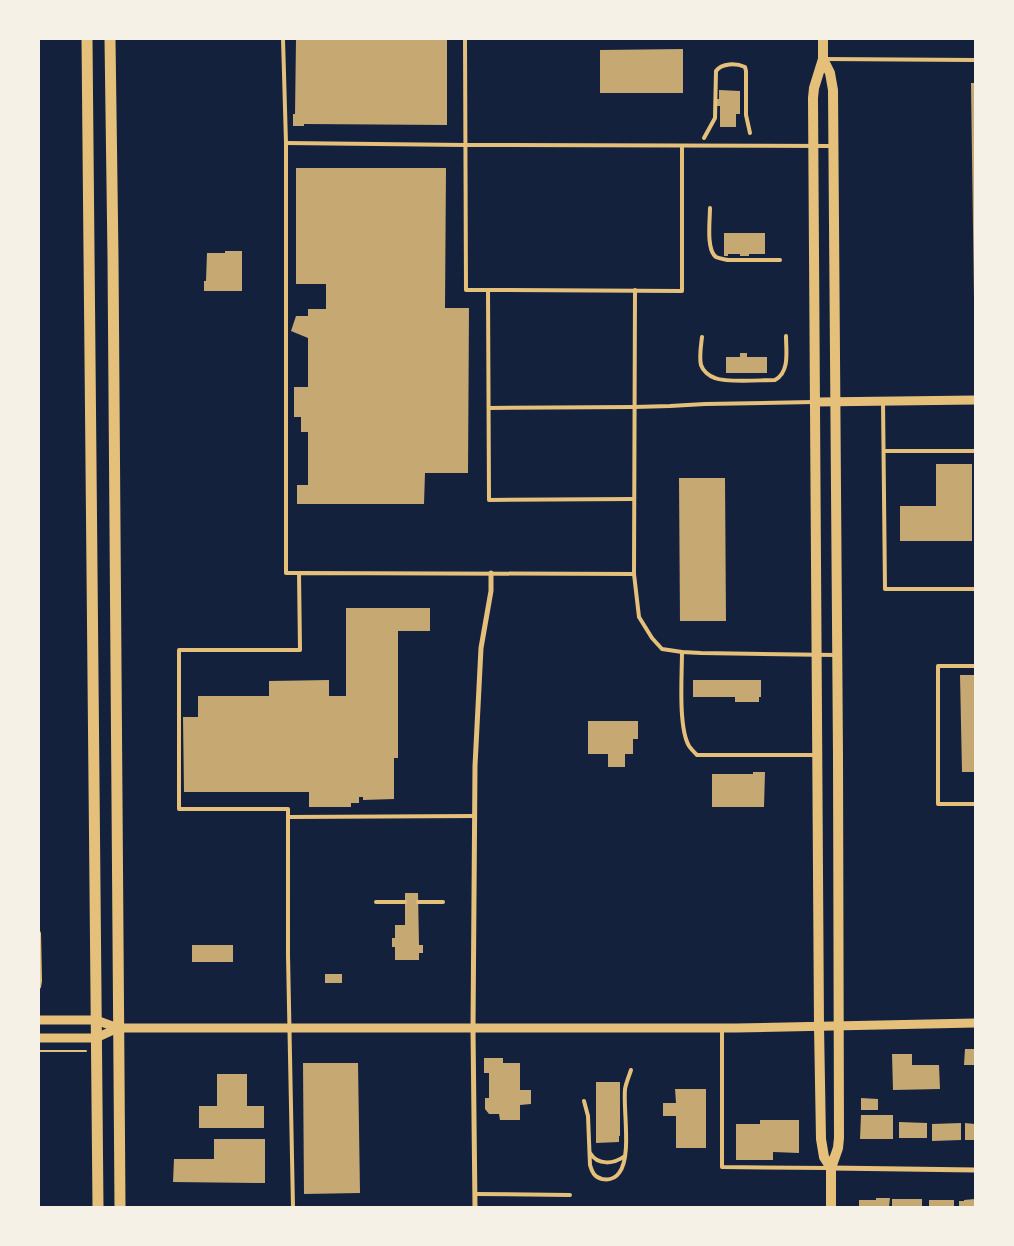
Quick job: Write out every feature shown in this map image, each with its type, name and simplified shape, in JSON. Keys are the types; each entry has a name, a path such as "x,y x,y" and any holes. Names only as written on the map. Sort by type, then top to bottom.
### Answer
{"highway":[{"path":"87,39 98,1207"},
{"path":"110,39 114,297 120,1207"}],"main road":[{"path":"823,39 823,59 814,88 818,756 821,1139 824,1157 831,1168"},
{"path":"823,59 832,82 834,146 840,1026 839,1138 838,1148 831,1168 831,1207"}],"street":[{"path":"816,402 975,400"},
{"path":"475,1207 473,1029 475,766 481,648 491,590 491,573"},
{"path":"39,1020 96,1020 118,1028 290,1029 722,1028 975,1023"},
{"path":"39,1038 96,1038 118,1028"},
{"path":"831,1168 975,1170"}],"lane":[{"path":"283,39 286,143 286,573 634,574"},
{"path":"465,39 466,290 682,291 682,146"},
{"path":"823,59 975,60"},
{"path":"704,138 715,118 716,71 724,65 741,65 746,71 746,115 750,133"},
{"path":"286,143 834,146"},
{"path":"710,208 710,244 714,256 728,260 780,260"},
{"path":"488,290 489,500 633,499"},
{"path":"635,290 633,499 634,574 639,617 652,638 662,649 682,652 837,655"},
{"path":"702,337 701,364 704,371 714,378 723,380 775,380 781,377 785,367 786,336"},
{"path":"883,401 885,589 975,589"},
{"path":"489,408 634,407 816,402"},
{"path":"884,451 975,451"},
{"path":"293,1207 288,955 288,809 179,809 179,650 300,650 300,573"},
{"path":"682,652 683,724 686,738 697,755 818,756"},
{"path":"975,666 938,666 938,804 975,804"},
{"path":"288,817 475,816"},
{"path":"376,902 405,902"},
{"path":"418,902 443,902"},
{"path":"39,933 39,987"},
{"path":"722,1028 722,1167 831,1168"},
{"path":"584,1101 588,1116 592,1173 595,1177 600,1178 608,1179 615,1177 620,1173 624,1164 626,1146 625,1088 630,1070"},
{"path":"589,1151 598,1162 615,1162 625,1156"},
{"path":"475,1194 570,1195"}],"path":[{"path":"39,1051 96,1051"}],"building":[{"path":"296,39 447,39 447,125 304,124 304,126 293,126 293,114 295,114"},
{"path":"683,49 683,93 600,93 600,50"},
{"path":"971,83 975,83 975,299 974,299"},
{"path":"719,90 740,91 740,114 736,114 736,127 720,127 720,106 715,106 715,99 719,99"},
{"path":"296,168 446,168 445,308 469,308 468,473 425,473 424,504 297,504 297,485 308,485 308,432 301,432 301,417 294,417 294,387 308,387 308,338 291,331 296,316 308,316 308,309 326,309 326,284 296,284"},
{"path":"724,233 765,233 765,254 740,256 740,254 728,254 728,256 724,256"},
{"path":"225,251 242,251 242,291 204,291 207,253 225,253"},
{"path":"740,353 747,353 747,357 767,357 767,373 726,373 726,357 740,357"},
{"path":"936,464 972,464 972,541 900,541 900,506 936,506"},
{"path":"679,478 725,478 726,621 680,621"},
{"path":"346,608 430,608 430,631 398,631 398,758 394,758 394,799 363,800 363,797 359,797 359,803 351,803 351,807 309,807 309,792 184,792 183,717 198,717 198,696 269,696 269,681 329,680 329,696 346,696"},
{"path":"960,675 974,675 975,772 962,772"},
{"path":"693,680 761,680 761,697 759,697 759,702 735,702 735,697 693,697"},
{"path":"588,721 638,721 638,739 633,739 633,754 625,754 625,767 608,767 608,754 588,754"},
{"path":"753,772 765,772 764,807 712,807 712,774 753,774"},
{"path":"405,893 418,893 419,945 423,945 423,953 419,953 419,960 395,960 395,947 392,947 392,938 395,938 395,925 405,925"},
{"path":"192,945 233,945 233,962 192,962"},
{"path":"325,974 342,974 342,983 325,983"},
{"path":"965,1049 975,1049 975,1065 964,1065"},
{"path":"892,1054 912,1054 912,1065 939,1065 940,1089 893,1090"},
{"path":"484,1058 503,1058 503,1063 520,1063 520,1090 531,1090 531,1104 520,1105 520,1120 500,1120 499,1114 489,1114 485,1109 485,1098 489,1098 489,1073 484,1073"},
{"path":"303,1063 358,1063 360,1193 304,1194"},
{"path":"217,1074 247,1074 247,1106 264,1106 264,1128 199,1128 199,1106 217,1106"},
{"path":"596,1082 620,1082 619,1142 596,1143"},
{"path":"675,1089 706,1089 706,1148 676,1148 676,1116 663,1116 663,1103 676,1103"},
{"path":"861,1098 878,1099 878,1110 861,1110"},
{"path":"861,1115 893,1115 893,1139 860,1139"},
{"path":"760,1120 799,1120 799,1153 773,1152 773,1160 736,1160 736,1124 760,1124"},
{"path":"899,1122 927,1123 927,1138 899,1138"},
{"path":"961,1123 961,1140 932,1141 932,1124"},
{"path":"965,1123 975,1124 975,1140 965,1140"},
{"path":"214,1139 265,1139 265,1183 173,1182 174,1159 214,1159"},
{"path":"876,1198 890,1198 889,1207 859,1207 859,1200 876,1200"},
{"path":"892,1199 922,1199 922,1207 892,1207"},
{"path":"975,1199 975,1207 959,1207 959,1201"},
{"path":"929,1200 954,1200 954,1207 929,1207"}]}
